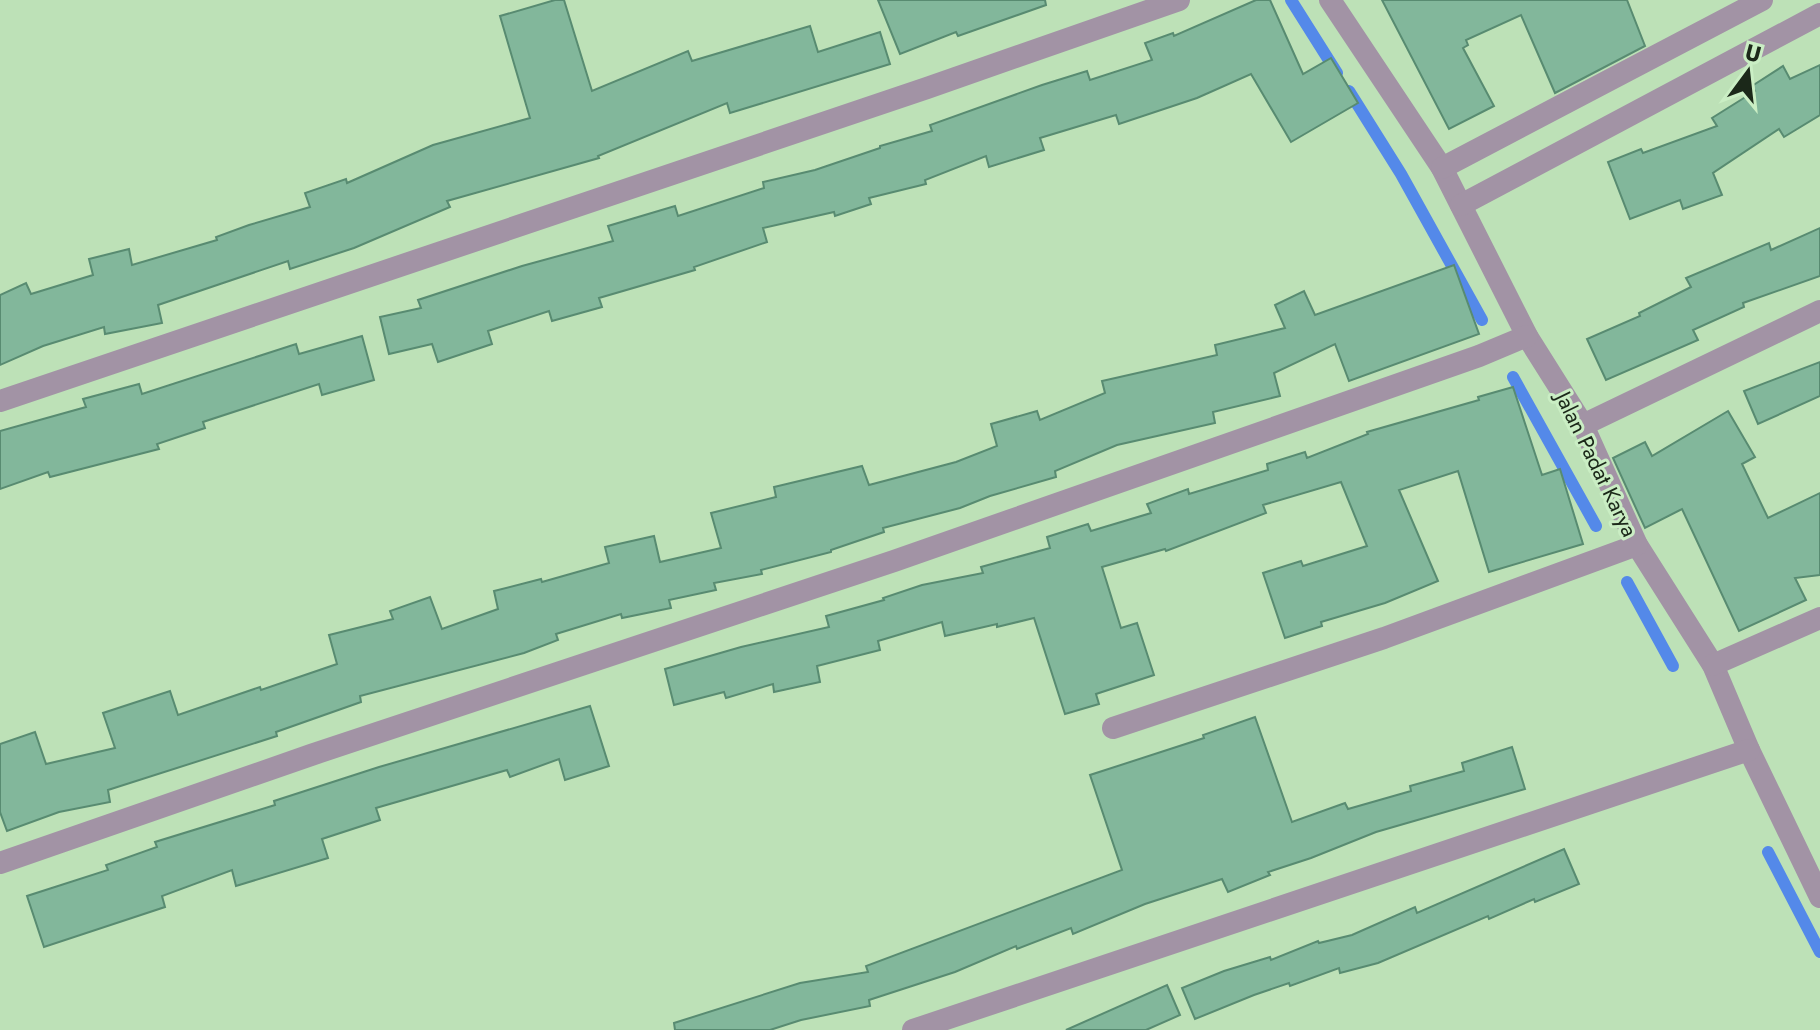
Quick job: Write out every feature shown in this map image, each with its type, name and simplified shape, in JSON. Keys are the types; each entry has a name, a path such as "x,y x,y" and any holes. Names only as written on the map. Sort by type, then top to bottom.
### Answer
{"street":[{"path":"0,401 1179,0"},
{"name":"Jalan Padat Karya","path":"1330,0 1442,168 1527,336 1583,425 1637,545 1713,665 1749,750 1820,897"},
{"path":"1442,168 1762,0"},
{"path":"1461,205 1820,14"},
{"path":"1583,425 1820,311"},
{"path":"0,863 311,755 894,561 1479,356 1527,336"},
{"path":"1113,728 1384,638 1637,545"},
{"path":"1713,665 1820,618"},
{"path":"913,1030 1749,750"}],"building":[{"path":"564,0 592,91 688,51 692,61 810,26 818,52 880,32 890,64 730,113 727,103 599,158 447,201 450,207 354,248 290,269 288,261 158,305 162,323 105,334 104,327 43,346 0,365 0,295 26,283 31,294 93,275 89,259 129,249 132,265 217,240 216,237 249,225 310,207 305,193 346,179 347,183 433,145 530,118 500,16"},
{"path":"878,0 1045,0 1046,5 958,36 956,32 900,54"},
{"path":"1256,0 1270,0 1303,74 1331,58 1358,103 1291,142 1251,74 1197,98 1119,124 1116,115 1040,138 1044,150 989,167 986,156 925,180 926,184 869,198 871,204 835,216 834,212 763,228 767,242 694,267 695,270 599,298 602,307 552,321 549,311 488,331 492,344 438,362 432,344 389,354 380,317 421,308 418,300 522,266 613,241 608,226 675,206 678,216 764,188 763,182 815,170 932,131 930,125 1042,85 1087,71 1090,80 1152,60 1145,43 1173,33 1174,36"},
{"path":"1382,0 1627,0 1645,46 1555,93 1521,15 1466,40 1468,45 1463,48 1494,106 1449,129"},
{"path":"1820,65 1820,115 1784,137 1779,129 1713,173 1722,195 1683,209 1680,200 1630,219 1608,162 1641,149 1643,153 1717,126 1712,118 1755,91 1752,86 1783,66 1790,79"},
{"path":"1820,228 1820,276 1743,303 1744,307 1693,330 1698,340 1606,380 1587,339 1640,316 1639,313 1691,287 1686,278 1769,243 1771,250"},
{"path":"1454,265 1479,334 1349,381 1335,344 1274,373 1280,396 1213,412 1215,423 1117,445 1055,471 1056,477 960,508 883,528 884,532 831,552 761,570 762,574 714,583 716,590 669,600 671,608 622,618 621,614 556,634 558,640 524,653 360,696 361,702 276,732 277,736 108,790 110,802 59,812 7,831 0,812 0,744 35,732 46,764 115,748 103,713 170,691 178,715 260,687 261,690 337,664 329,635 393,619 390,611 430,597 442,629 498,609 494,591 541,579 542,582 609,563 605,547 654,536 660,562 721,548 711,513 776,497 774,487 862,466 869,485 956,462 997,446 991,424 1037,411 1040,420 1105,393 1102,381 1217,355 1215,345 1285,328 1275,305 1304,291 1315,315"},
{"path":"362,336 374,380 322,395 319,384 203,422 205,428 157,444 159,449 50,477 48,472 0,489 0,431 86,407 83,399 139,384 142,394 296,344 299,354"},
{"path":"1820,362 1820,396 1758,424 1744,391"},
{"path":"1513,387 1542,475 1560,469 1583,544 1489,572 1458,471 1399,490 1438,581 1385,603 1321,622 1322,626 1285,638 1263,573 1301,561 1303,566 1367,546 1341,482 1263,505 1266,513 1166,551 1102,567 1121,628 1137,623 1154,675 1096,694 1099,704 1065,714 1034,618 945,636 942,622 878,641 880,650 817,666 820,682 774,692 773,684 726,698 724,692 674,705 665,669 741,647 829,627 826,616 884,600 922,585 983,573 981,567 1050,548 1047,537 1088,524 1091,531 1151,513 1147,504 1188,489 1189,494 1268,470 1267,464 1305,452 1307,458 1367,432 1479,400 1478,397"},
{"path":"1728,411 1755,457 1742,464 1768,518 1820,493 1820,575 1795,578 1806,600 1739,631 1682,509 1645,528 1613,458 1645,442 1652,456"},
{"path":"590,706 609,766 565,780 559,759 510,777 507,770 376,808 380,820 322,839 328,858 236,886 232,870 162,896 165,907 44,947 27,896 108,870 106,865 157,847 155,842 275,805 274,801"},
{"path":"1255,717 1292,822 1345,803 1348,809 1411,791 1410,786 1464,771 1462,763 1512,747 1525,789 1376,832 1268,872 1270,875 1228,892 1222,879 1145,904 1073,934 1071,928 1017,949 1016,946 955,972 869,1000 870,1006 801,1020 770,1030 675,1030 674,1023 800,983 868,972 866,966 1122,870 1090,775 1204,738 1203,735"},
{"path":"1564,849 1579,884 1489,919 1488,916 1378,963 1340,973 1339,968 1290,986 1289,983 1195,1019 1182,988 1224,971 1270,957 1271,960 1318,941 1352,935 1415,907 1417,913"},
{"path":"1167,985 1180,1015 1146,1030 1066,1030"}],"waterway":[{"path":"1291,0 1337,73"},
{"path":"1349,91 1401,174 1482,320"},
{"path":"1513,377 1596,526"},
{"path":"1627,582 1673,666"},
{"path":"1768,852 1820,952"}]}
